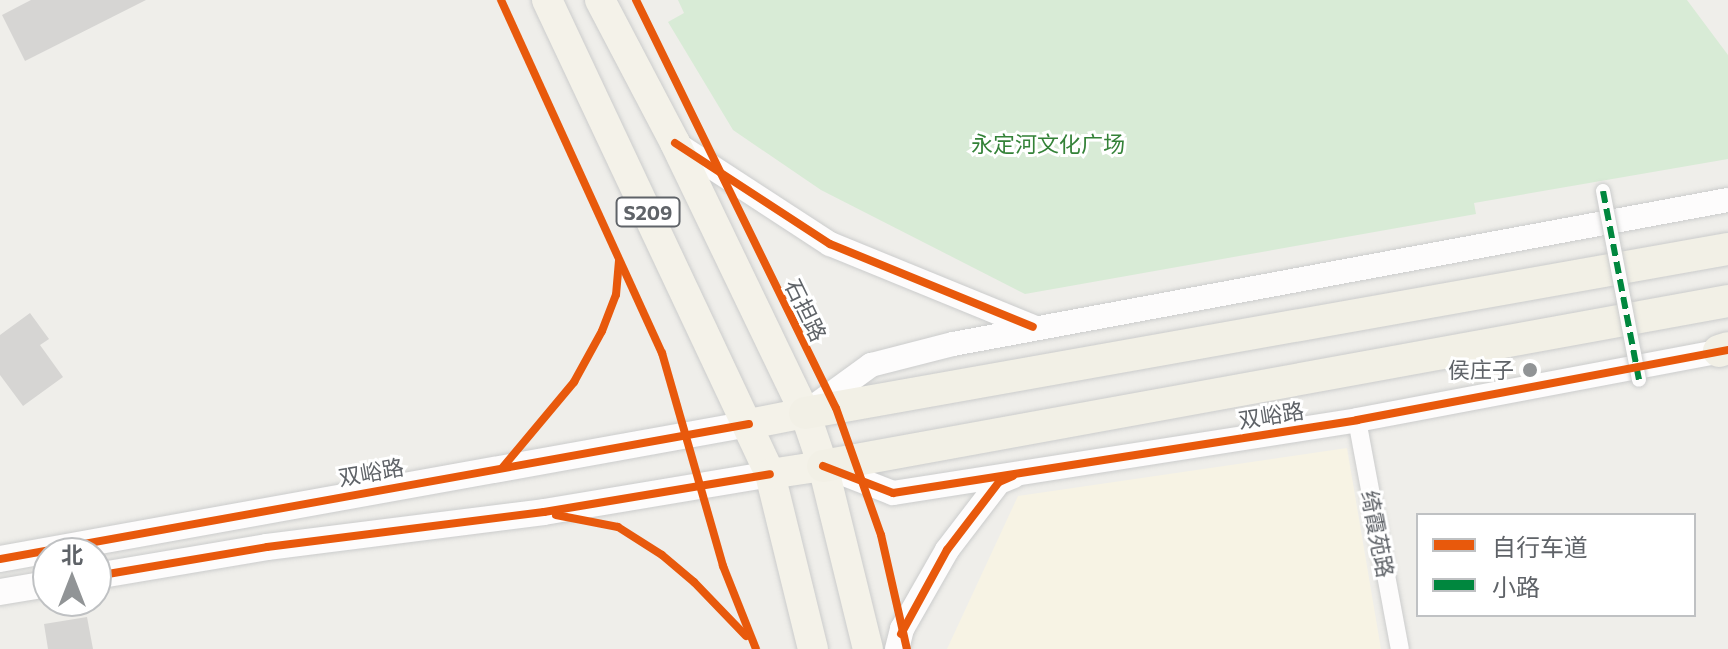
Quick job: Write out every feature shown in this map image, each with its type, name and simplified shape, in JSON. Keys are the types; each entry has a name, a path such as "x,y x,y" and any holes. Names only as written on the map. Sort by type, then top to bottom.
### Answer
{"highway":[{"path":"805,413 1728,249"},
{"name":"双峪路","path":"823,466 1728,301"}],"main road":[{"name":"S209","path":"547,0 770,474 813,649"},
{"name":"石担路","path":"600,0 675,143 805,413 823,466 868,649"},
{"path":"749,424 805,413"},
{"name":"双峪路","path":"0,559 749,424"},
{"path":"112,573 267,547 544,512 823,466"},
{"path":"0,592 32,587"}],"street":[{"path":"675,143 830,244 1033,327"},
{"path":"1603,191 1639,380"},
{"path":"805,413 871,365 1033,327 1728,200"},
{"name":"双峪路","path":"823,466 893,493 1357,420 1725,350"},
{"name":"绮霞苑路","path":"1357,420 1400,649"},
{"path":"897,649 902,629 947,550 999,482 1027,471"}],"shaded area":[{"path":"1347,448 1381,649 947,649 1018,496"}],"green space":[{"name":"永定河文化广场","path":"678,0 1687,0 1728,55 1728,159 1474,203 1476,214 1025,294 821,190 733,130 668,22 684,13"}],"building":[{"path":"31,0 146,0 25,61 2,15"},
{"path":"30,313 49,339 40,345 63,377 23,406 0,375 0,335"},
{"path":"87,617 93,649 48,649 44,624"}],"marked path":[{"path":"1603,191 1639,380"}],"cycle path":[{"path":"501,0 662,353 723,566 756,649"},
{"path":"636,0 836,408 881,535 907,649"},
{"path":"675,143 830,244 1033,327"},
{"path":"503,467 574,382 602,331 616,295 619,261"},
{"path":"823,466 893,493 1357,420 1728,350"},
{"path":"0,559 749,424"},
{"path":"112,573 267,547 544,512 770,474"},
{"path":"901,634 947,550 999,482 1013,476"},
{"path":"556,515 618,527 662,555 694,582 746,636"}],"place":[{"name":"侯庄子","path":"1530,370"}]}
